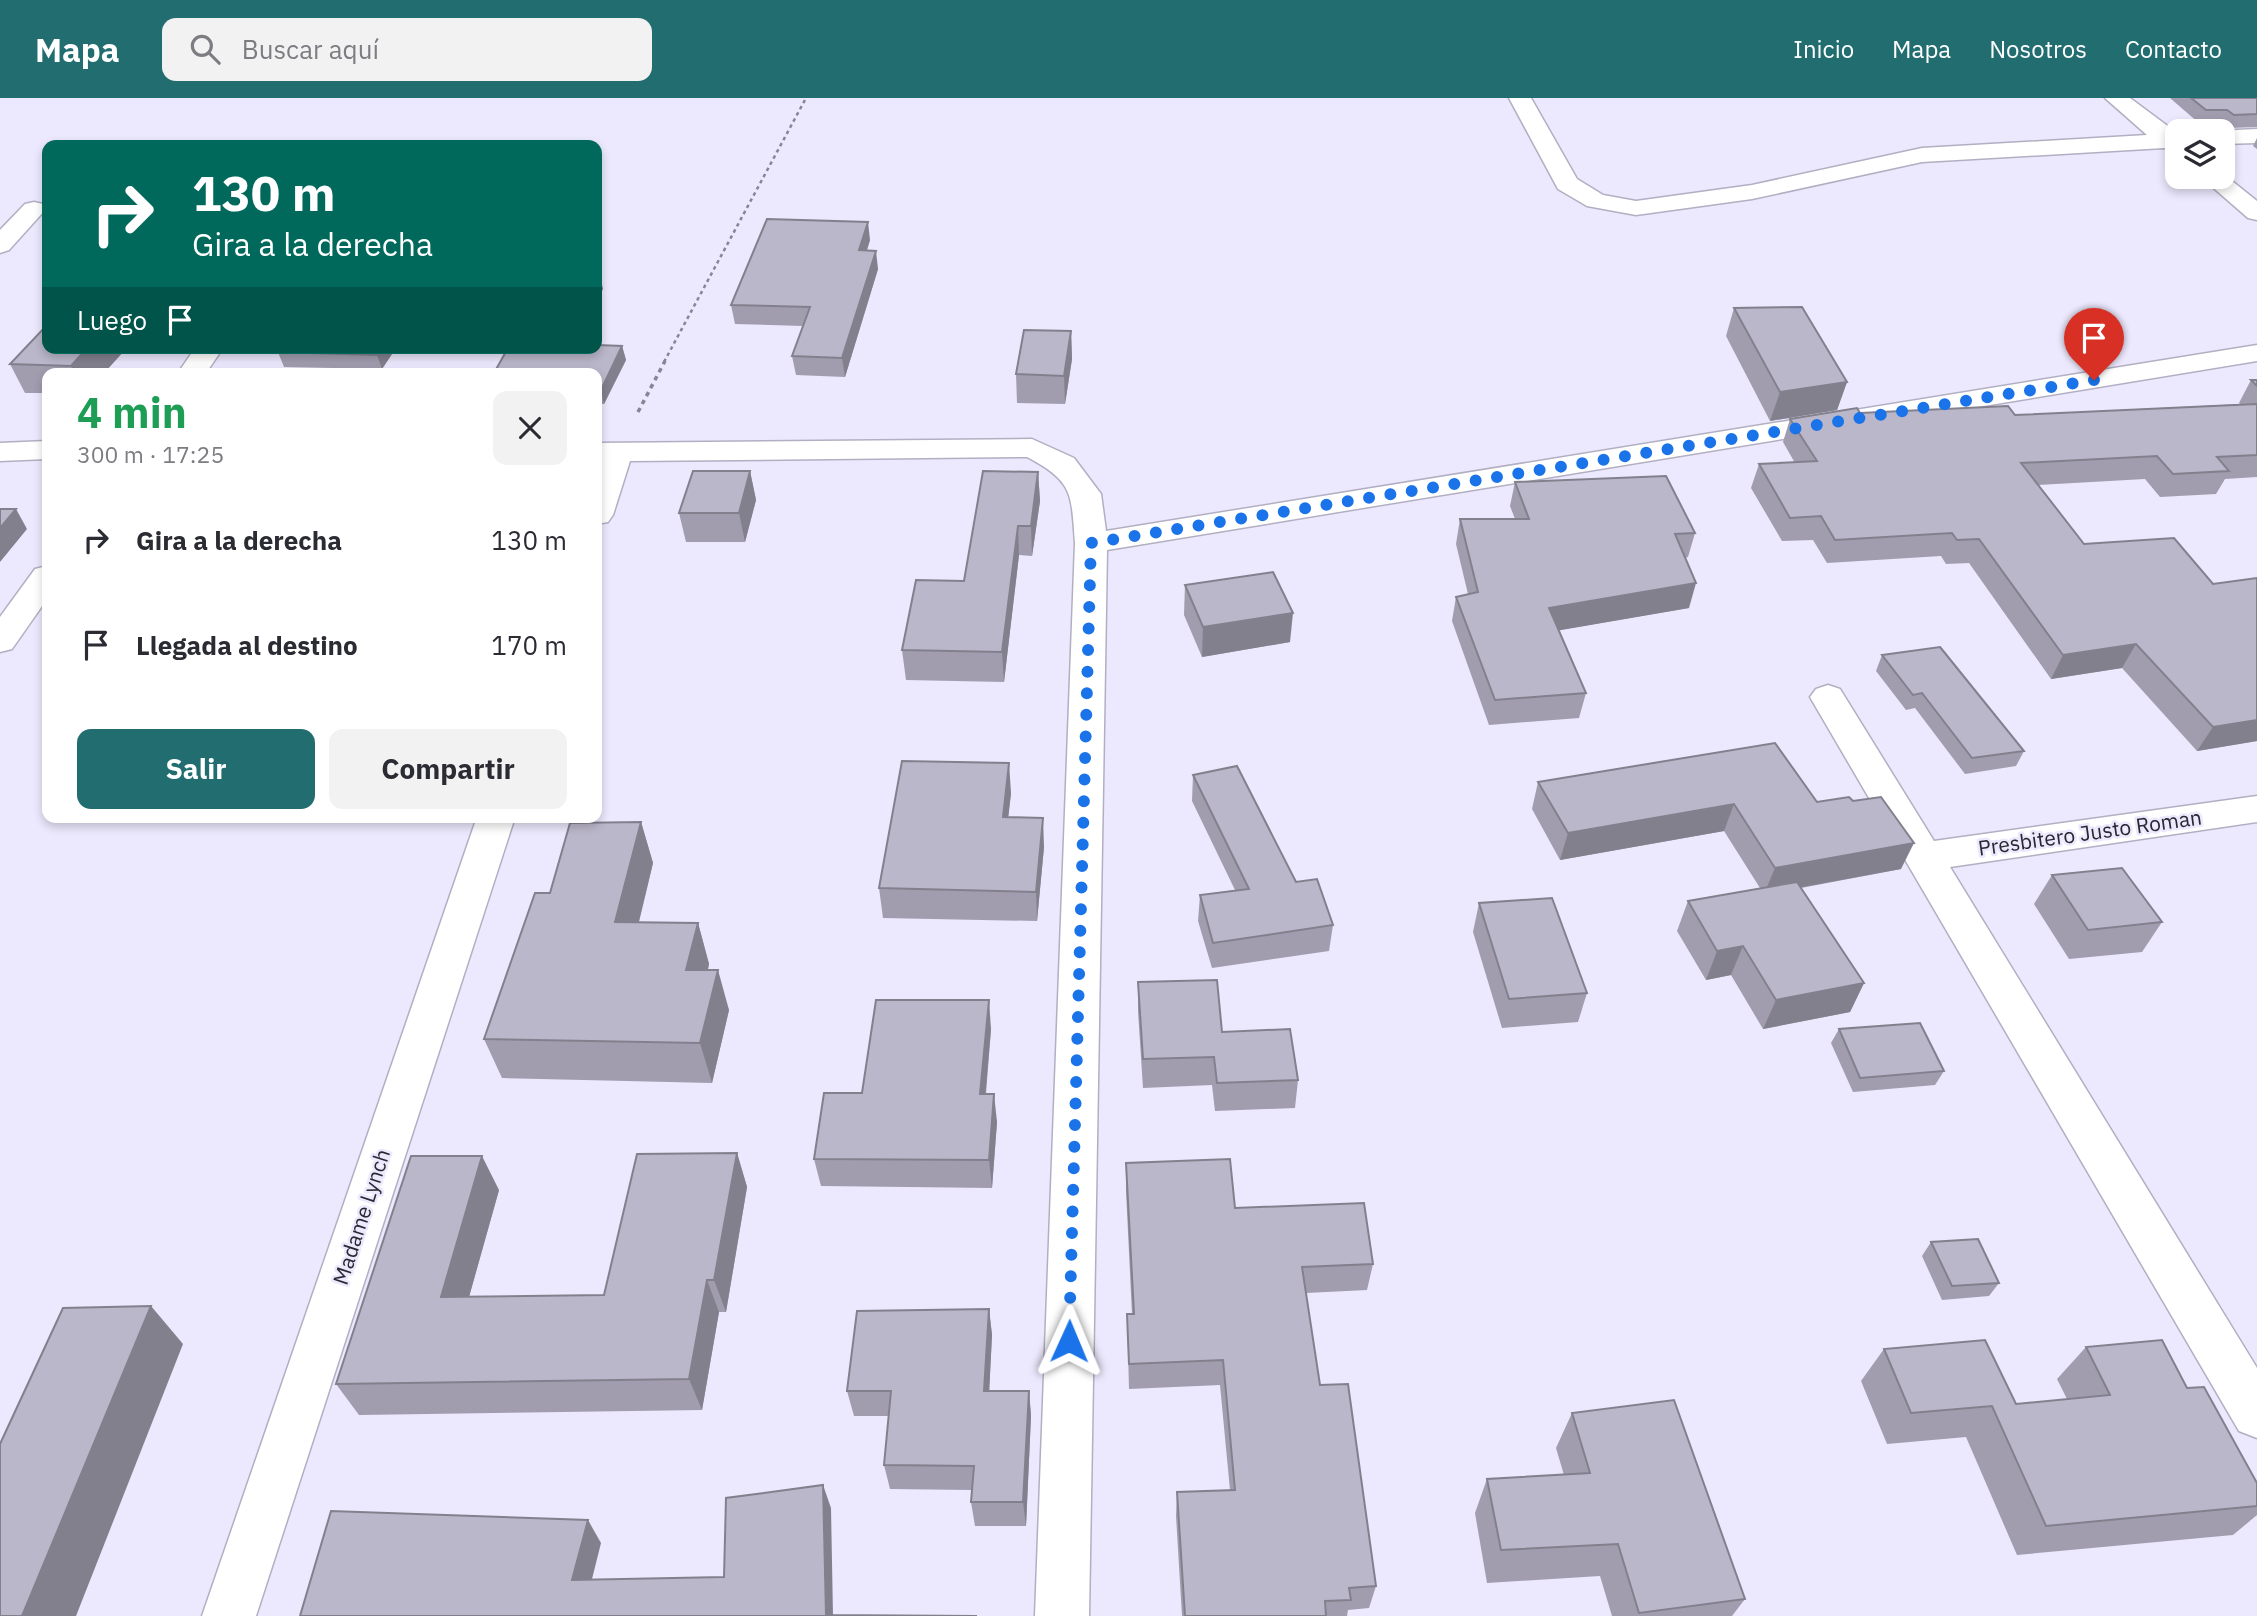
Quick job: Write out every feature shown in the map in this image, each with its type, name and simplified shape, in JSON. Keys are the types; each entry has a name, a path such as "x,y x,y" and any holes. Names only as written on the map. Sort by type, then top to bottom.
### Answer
{"street":[{"path":"1520,98 1567,184 1596,201 1636,208 1752,192 1922,155 2165,142"},
{"path":"2116,98 2165,135"},
{"path":"2235,137 2257,136"},
{"path":"2228,189 2257,213"},
{"path":"0,245 22,206"},
{"path":"1091,543 2257,353"},
{"path":"602,484 607,452 1032,448 1063,464 1086,494 1091,543 1062,1616"},
{"path":"0,452 42,450"},
{"path":"0,641 42,583"},
{"path":"1828,697 2257,1414"},
{"name":"Presbitero Justo Roman","path":"1924,857 2257,809"},
{"name":"Madame Lynch","path":"229,1616 494,823"}],"path":[{"path":"607,452 661,365 806,98"}],"building":[{"path":"2191,98 2257,98 2257,114 2234,115 2227,110 2206,110"},
{"path":"767,219 868,222 859,250 876,251 842,358 792,356 810,307 731,305"},
{"path":"1802,307 1847,382 1780,392 1734,308"},
{"path":"42,330 42,354 82,354 71,366 10,364"},
{"path":"1024,330 1071,331 1064,376 1016,374"},
{"path":"602,345 622,346 602,388 602,368 497,368 505,354 602,354"},
{"path":"2257,404 2257,455 2217,457 2229,471 2173,474 2157,456 2021,463 2084,544 2174,538 2213,584 2257,578 2257,720 2213,727 2136,644 2063,655 1979,539 1957,540 1952,533 1835,540 1821,516 1790,518 1759,464 1817,461 1790,419 1857,408 1860,413 2008,406 2015,415"},
{"path":"693,471 750,471 739,513 679,513"},
{"path":"983,471 1038,472 1031,526 1018,526 1002,652 902,650 916,580 964,581"},
{"path":"1666,476 1695,533 1675,534 1696,583 1549,608 1586,693 1495,700 1456,597 1478,592 1460,519 1529,519 1515,482"},
{"path":"0,509 16,509 0,528"},
{"path":"1273,572 1293,613 1203,627 1185,585"},
{"path":"1940,647 2024,751 1972,758 1922,693 1913,695 1882,655"},
{"path":"1775,743 1817,802 1849,797 1853,801 1881,797 1914,843 1775,868 1734,804 1568,833 1538,782"},
{"path":"902,761 1009,763 1003,817 1043,818 1036,892 879,888"},
{"path":"1237,766 1296,882 1317,879 1333,925 1213,943 1200,895 1249,889 1193,775"},
{"path":"641,822 615,922 698,923 686,970 718,970 700,1043 484,1039 535,893 550,893 570,823"},
{"path":"2122,868 2162,922 2088,930 2052,875"},
{"path":"1797,882 1864,983 1776,1000 1743,946 1717,951 1688,901"},
{"path":"1552,898 1587,993 1509,999 1479,903"},
{"path":"1217,980 1222,1032 1290,1029 1298,1080 1217,1083 1214,1057 1143,1059 1138,982"},
{"path":"876,1000 989,1000 980,1094 994,1094 989,1160 814,1159 824,1093 862,1093"},
{"path":"1920,1023 1944,1071 1860,1078 1839,1029"},
{"path":"737,1153 714,1280 707,1280 689,1379 336,1384 411,1156 482,1156 441,1297 604,1295 637,1154"},
{"path":"1230,1159 1235,1208 1364,1203 1373,1264 1302,1267 1320,1385 1348,1384 1376,1586 1349,1588 1351,1600 1325,1601 1326,1616 1185,1616 1177,1492 1235,1490 1223,1360 1129,1364 1127,1314 1134,1314 1126,1163"},
{"path":"1978,1239 1999,1283 1952,1286 1931,1242"},
{"path":"151,1306 22,1616 0,1616 0,1444 63,1308"},
{"path":"989,1309 984,1391 1029,1391 1023,1502 971,1502 974,1466 884,1465 891,1391 847,1391 857,1311"},
{"path":"1985,1340 2016,1404 2110,1395 2086,1347 2162,1340 2187,1388 2204,1387 2257,1483 2257,1506 2046,1526 1992,1406 1911,1413 1884,1349"},
{"path":"1674,1400 1745,1599 1639,1613 1618,1544 1501,1550 1487,1479 1590,1473 1572,1413"},
{"path":"823,1485 826,1615 977,1616 300,1616 331,1511 588,1520 572,1580 724,1577 726,1498"}],"route":[{"path":"1069,1341 1091,543 2094,380"}]}
